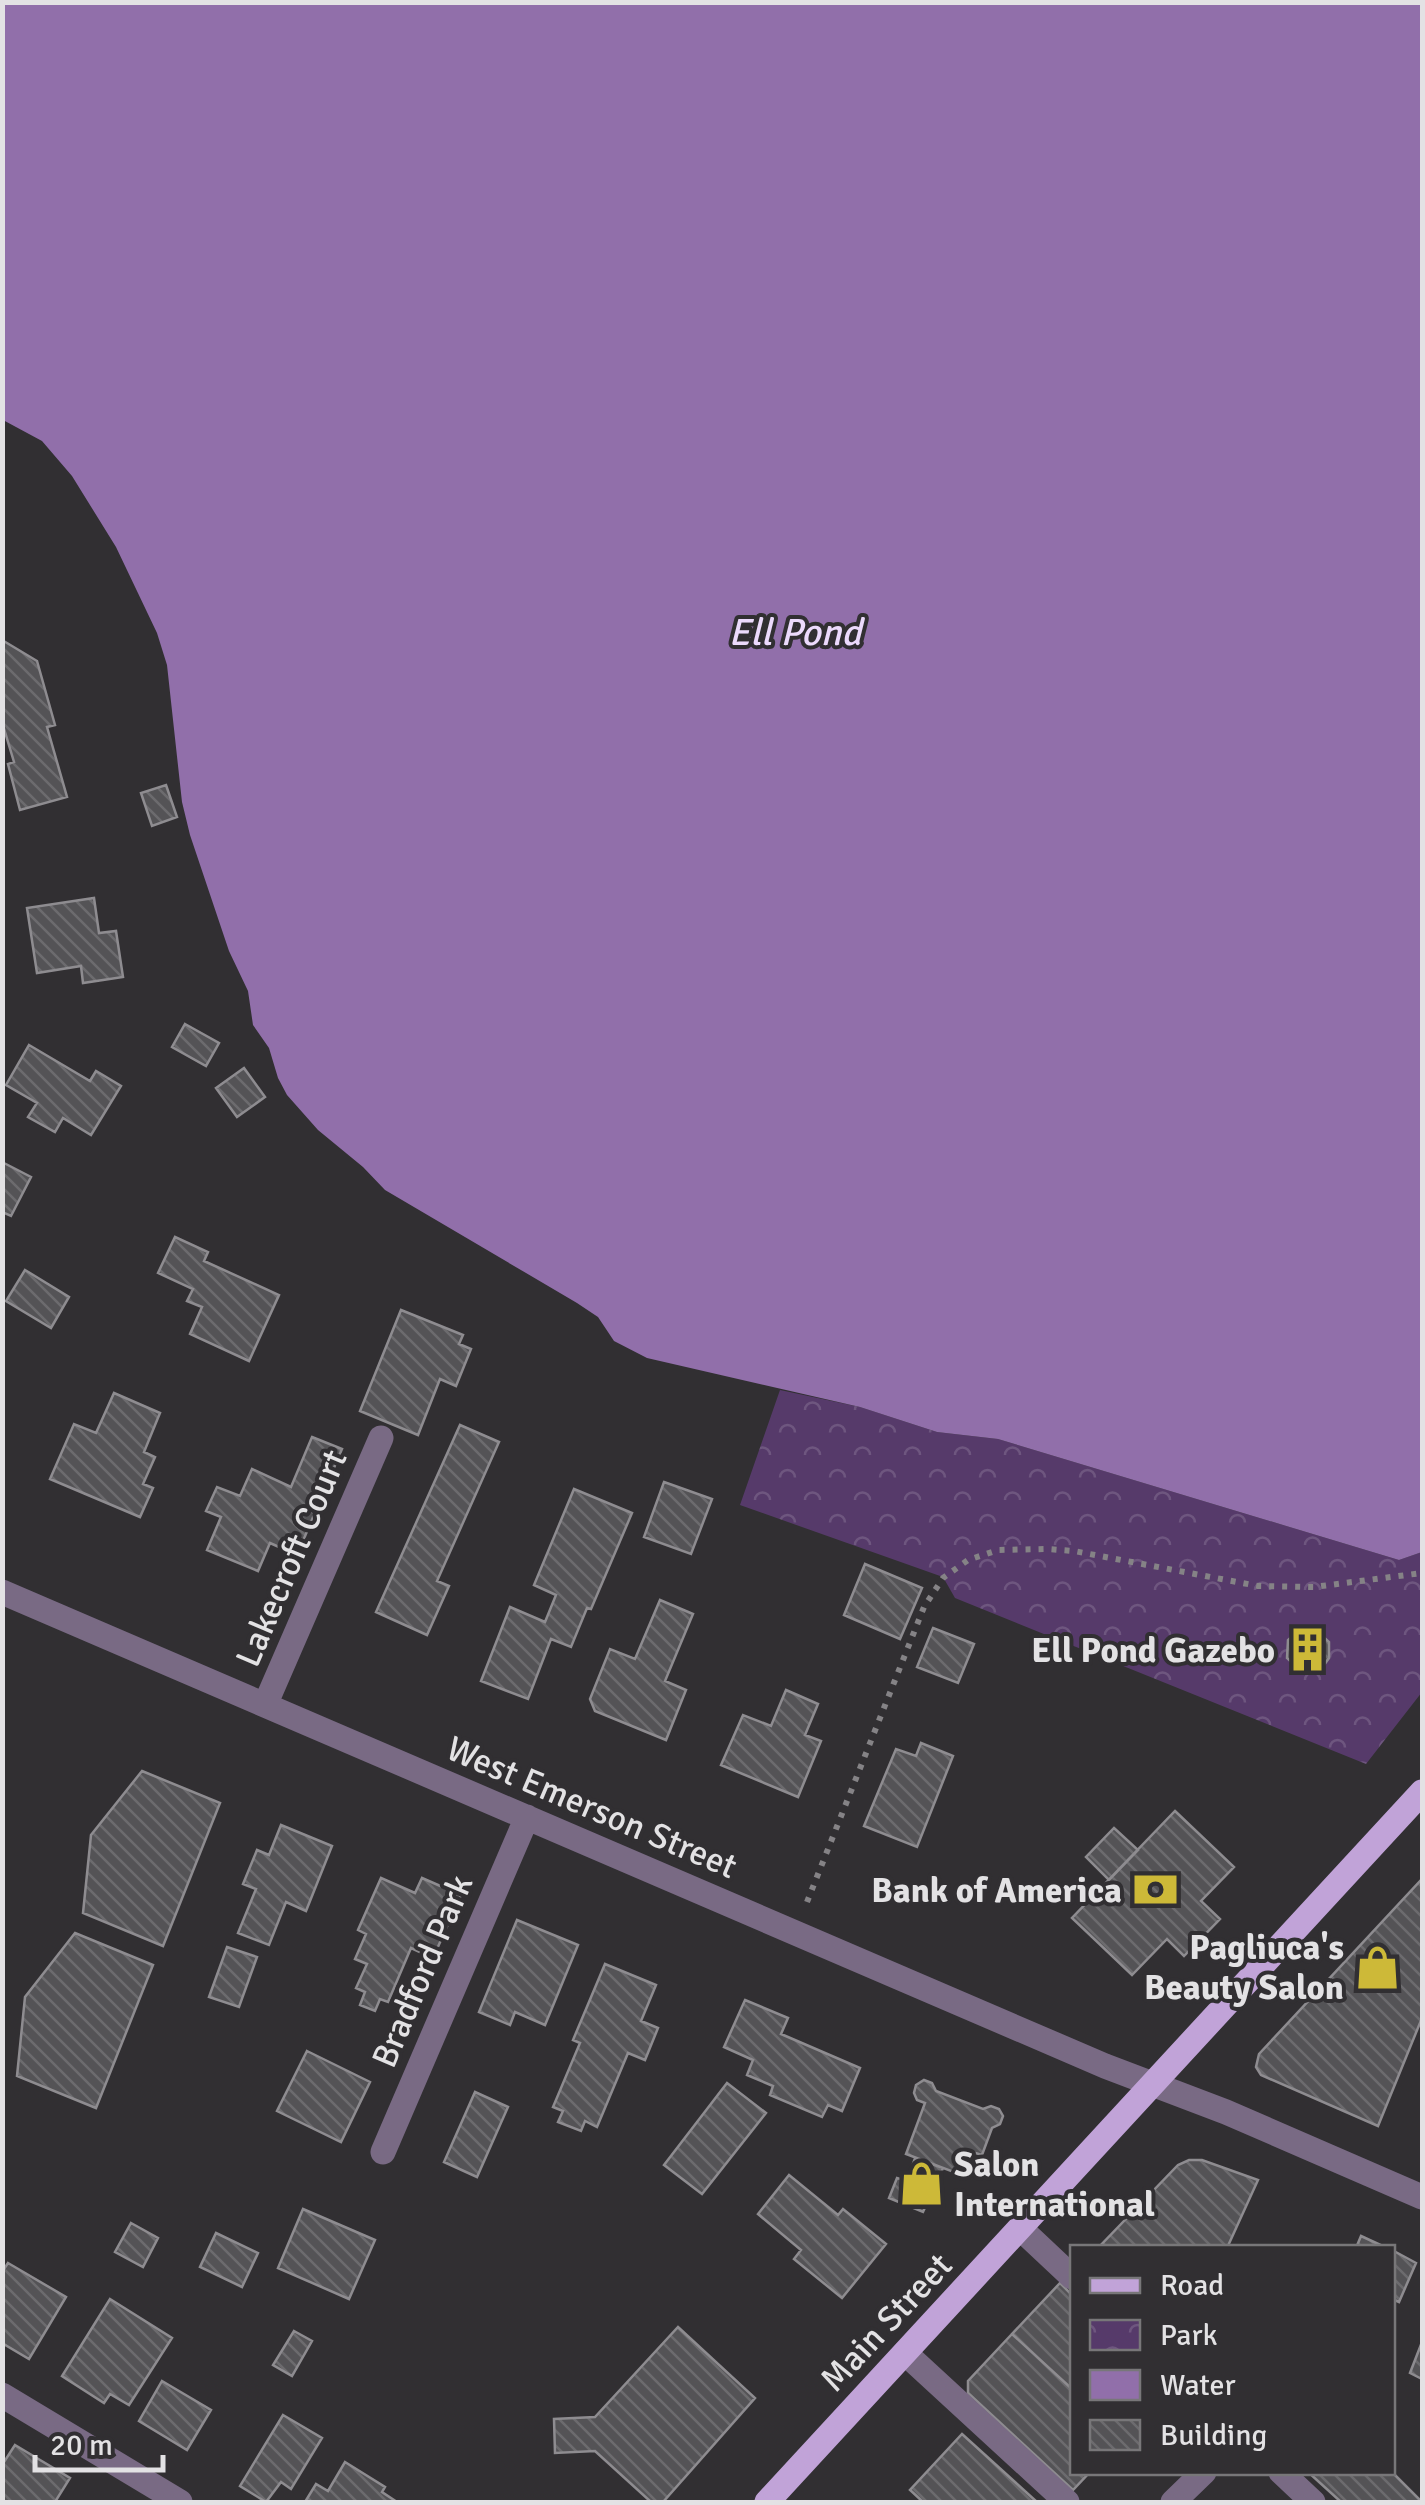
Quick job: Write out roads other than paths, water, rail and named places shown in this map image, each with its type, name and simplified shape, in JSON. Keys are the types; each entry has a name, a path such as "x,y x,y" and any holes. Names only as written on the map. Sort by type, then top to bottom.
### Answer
{"main road":[{"name":"Main Street","path":"767,2502 1422,1792"}],"street":[{"name":"Lakecroft Court","path":"265,1705 381,1438"},
{"name":"West Emerson Street","path":"2,1592 1422,2197"},
{"name":"Bradford Park","path":"382,2152 527,1816"},
{"path":"1021,2229 1070,2275"},
{"path":"905,2353 1067,2502"},
{"path":"2,2395 180,2502"},
{"path":"1173,2502 1201,2475"},
{"path":"1285,2475 1314,2502"}],"water":[{"name":"Ell Pond","path":"3,2 1422,3 1422,1552 1399,1560 998,1439 937,1432 860,1407 647,1358 614,1341 598,1317 577,1303 385,1190 318,1130 287,1095 269,1048 253,1025 248,991 229,951 190,835 182,802 167,665 157,633 116,547 72,476 42,441 3,420"}],"place":[{"name":"Ell Pond Gazebo","path":"1308,1650"},
{"name":"Bank of America","path":"1155,1890"},
{"name":"Pagliuca's Beauty Salon","path":"1377,1967"},
{"name":"Salon International","path":"921,2184"}]}
